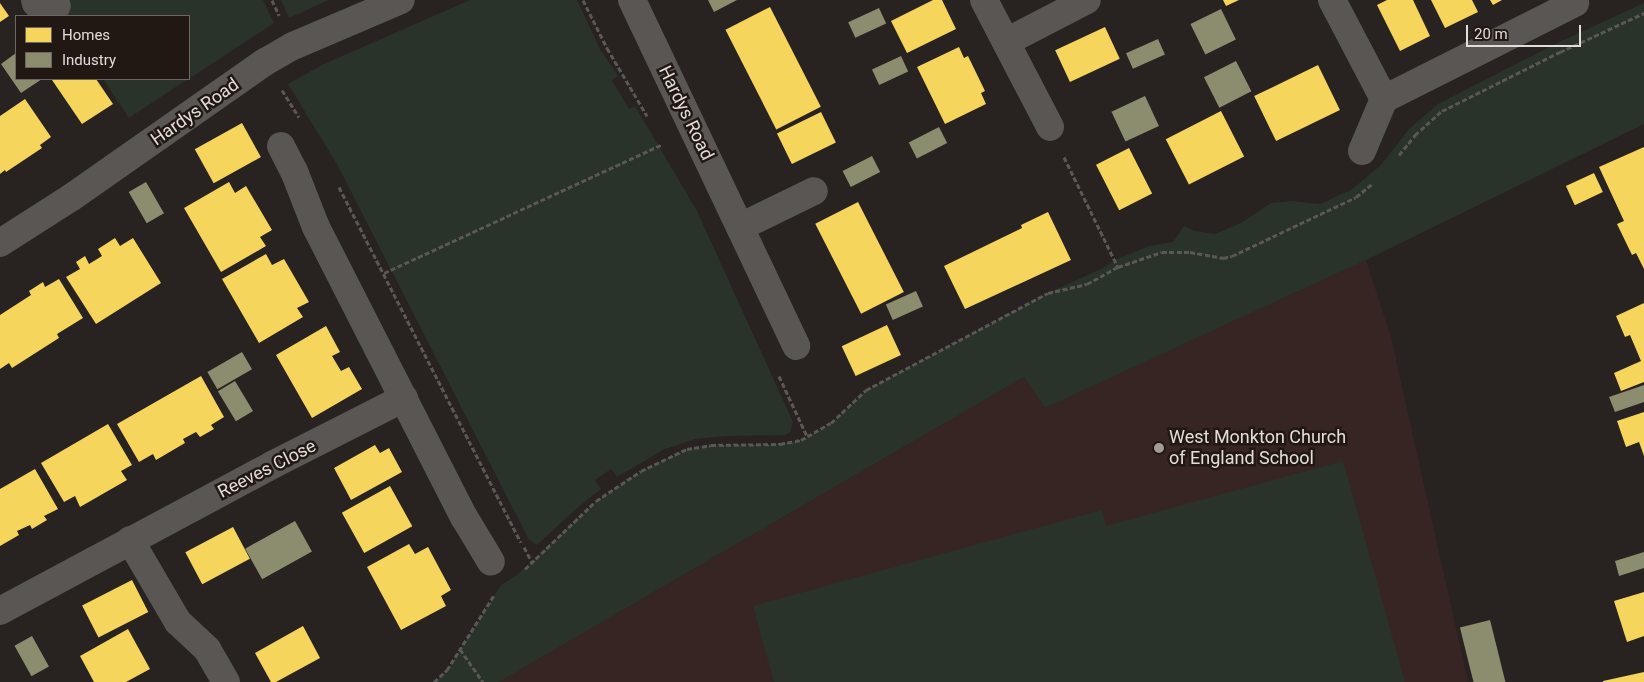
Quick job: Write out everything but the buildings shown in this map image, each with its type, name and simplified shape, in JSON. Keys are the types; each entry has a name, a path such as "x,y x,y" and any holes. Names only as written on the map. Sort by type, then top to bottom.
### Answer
{"street":[{"name":"Hardys Road","path":"0,243 72,197 265,62 293,46 401,0"},
{"name":"Hardys Road","path":"632,0 796,346"},
{"path":"984,0 1050,127"},
{"path":"1006,42 1087,0"},
{"path":"1332,0 1384,99"},
{"path":"1362,151 1384,99 1575,3"},
{"path":"280,146 294,171 316,227 464,517 491,562"},
{"path":"740,226 814,191"},
{"name":"Reeves Close","path":"0,611 130,540 404,398"},
{"path":"130,540 178,622 207,650 226,682"}],"path":[{"path":"1398,156 1415,135 1442,111 1560,52 1644,13"},
{"path":"265,62 303,124"},
{"path":"1050,127 1118,267"},
{"path":"384,273 663,144"},
{"path":"518,575 596,501 642,470 687,449 703,446 780,444 801,440 831,423 866,390 1048,293 1087,284 1118,267 1168,251 1190,252 1222,258 1232,256 1356,196 1376,180"},
{"path":"336,181 532,562"},
{"path":"434,682 448,670 496,592"},
{"path":"460,649 483,682"}],"shaded area":[{"name":"West Monkton Church of England School","path":"1366,260 1391,337 1468,682 499,682 1024,377 1045,408"}],"green space":[{"path":"61,0 263,0 274,23 190,78 190,15 59,15"},
{"path":"281,0 329,0 289,18"},
{"path":"470,0 577,0 600,49 618,76 612,80 629,109 635,106 697,211 793,422 790,432 785,435 728,436 695,439 663,450 617,477 611,469 595,480 601,489 537,545 529,540 338,166 288,84 322,65"},
{"path":"1644,3 1644,124 1366,260 1045,408 1024,377 499,682 434,682 447,670 501,585 517,575 596,501 641,471 687,449 711,445 780,444 801,440 831,423 866,390 1048,293 1103,268 1115,260 1149,246 1173,242 1184,226 1195,231 1215,234 1241,223 1271,203 1292,201 1320,204 1351,190 1381,165 1409,129 1438,104 1555,44"},
{"path":"104,80 186,80 129,118"},
{"path":"1343,461 1405,682 774,682 753,606 1102,510 1106,526"}],"place":[{"name":"West Monkton Church of England School","path":"1159,448"}]}
